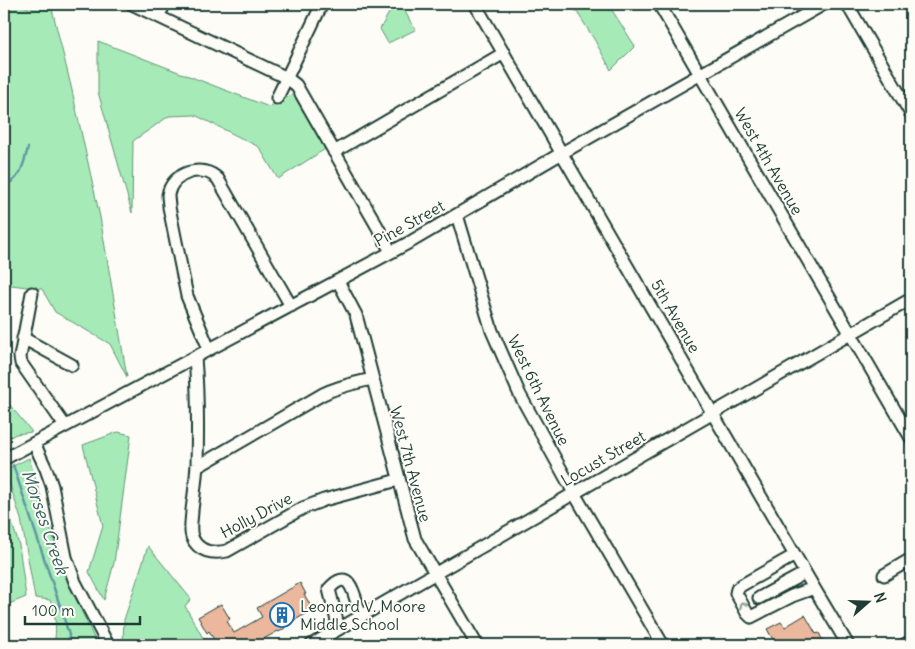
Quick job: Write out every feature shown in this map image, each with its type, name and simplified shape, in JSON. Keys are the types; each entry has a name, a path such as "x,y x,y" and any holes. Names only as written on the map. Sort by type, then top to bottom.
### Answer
{"street":[{"path":"132,4 287,78 296,85 390,252"},
{"path":"158,16 165,4"},
{"path":"277,98 322,4"},
{"name":"5th Avenue","path":"475,4 848,645"},
{"name":"West 4th Avenue","path":"660,4 911,438"},
{"name":"Pine Street","path":"4,459 457,216 562,153 824,4"},
{"path":"847,4 911,114"},
{"path":"334,152 504,54"},
{"path":"209,350 188,296 169,207 168,194 178,178 184,174 202,171 214,175 218,179 291,306"},
{"name":"West 6th Avenue","path":"457,216 492,330 520,395 662,645"},
{"name":"West 7th Avenue","path":"338,280 356,315 415,539 477,645"},
{"path":"32,293 20,357 21,363 65,426"},
{"name":"Locust Street","path":"312,645 911,299"},
{"path":"24,338 72,365"},
{"name":"Holly Drive","path":"196,357 198,405 197,467 191,531 194,541 204,550 222,552 233,548 303,508 324,500 398,480"},
{"path":"197,467 323,394 346,385 372,379"},
{"path":"34,443 52,486 66,557 75,582 108,645"},
{"path":"795,555 737,589 736,593 747,613 751,617 792,596 814,588"},
{"path":"884,574 911,559"},
{"path":"759,598 806,573"},
{"path":"339,629 329,589 343,580 349,582 361,616"},
{"path":"750,580 766,609"},
{"path":"904,645 911,641"}],"green space":[{"path":"4,4 19,4 31,9 35,4 48,4 52,9 100,217 127,377 110,344 55,312 42,289 4,284"},
{"path":"394,4 401,4 415,30 388,43 380,29"},
{"path":"572,4 608,4 635,46 611,70 594,39"},
{"path":"98,41 269,107 295,93 330,146 278,179 259,147 195,115 169,116 133,141 132,213 98,92"},
{"path":"4,398 32,432 16,434 4,440"},
{"path":"118,432 131,435 114,563 104,600 89,572 103,526 83,445"},
{"path":"29,458 64,573 95,640 93,645 54,645 55,622 50,600 35,598 21,519 5,470"},
{"path":"4,498 19,545 26,597 4,606"},
{"path":"148,546 191,599 185,606 207,645 120,645 119,643 123,641 124,620"}],"building":[{"path":"911,568 911,584 904,572"},
{"name":"Leonard V. Moore Middle School","path":"300,583 313,610 284,626 285,628 279,632 253,645 217,645 209,631 207,633 198,617 221,604 230,619 227,621 234,633 262,617 257,608"},
{"path":"805,615 816,634 819,633 825,645 776,645 767,629 781,622 785,627"}],"waterway":[{"name":"Morses Creek","path":"4,185 10,183 18,175 28,148"},
{"name":"Morses Creek","path":"4,418 6,420 7,446"},
{"name":"Morses Creek","path":"13,465 63,615 69,635 68,645"}],"place":[{"name":"Leonard V. Moore Middle School","path":"282,615"}]}
